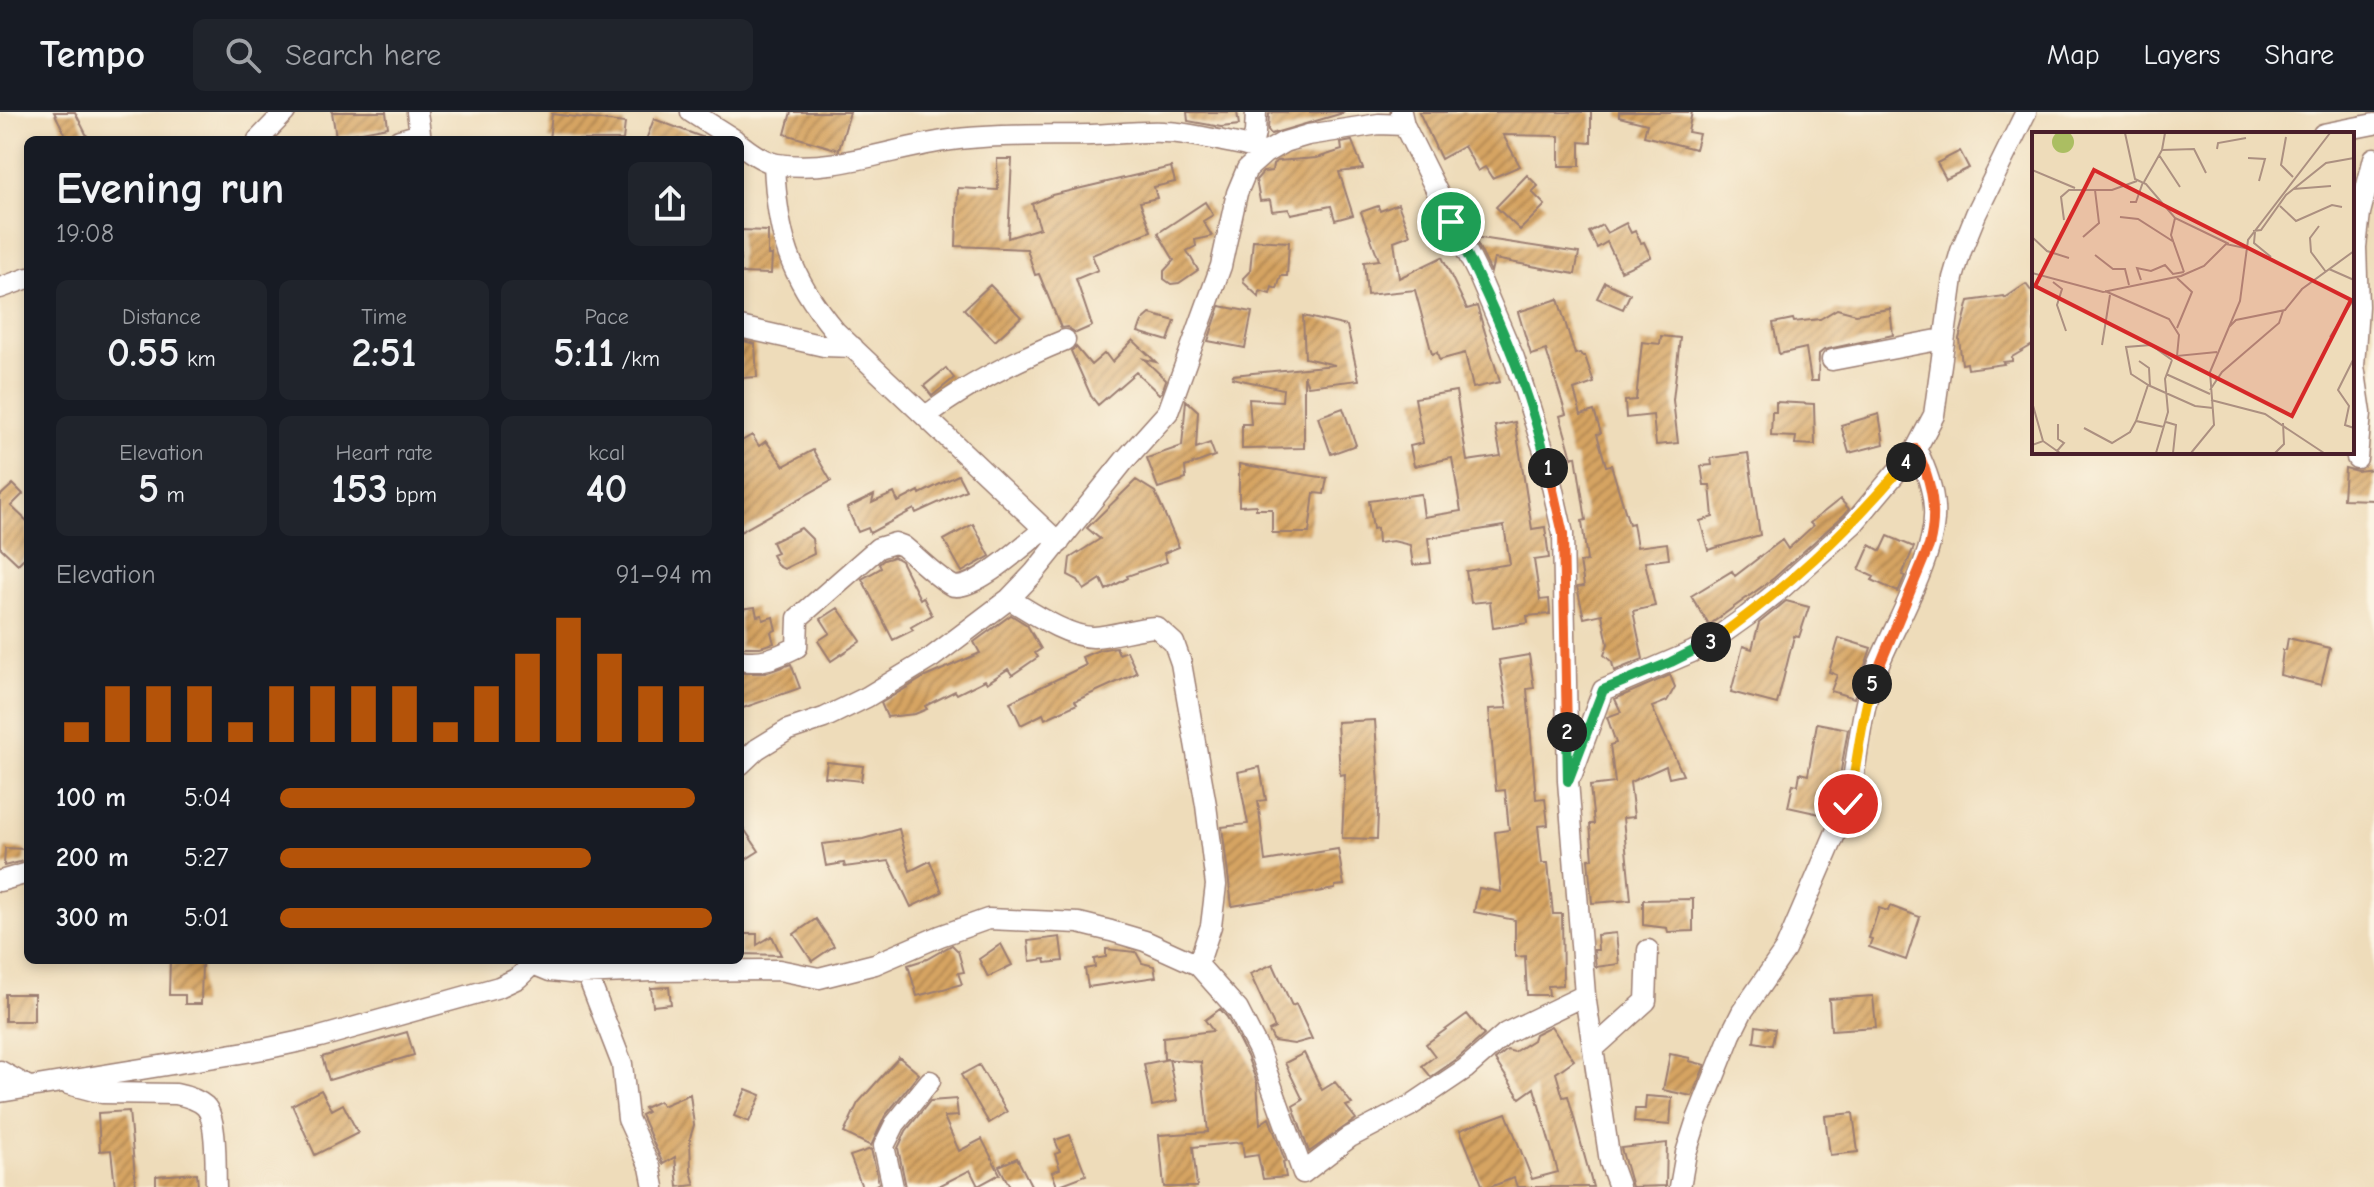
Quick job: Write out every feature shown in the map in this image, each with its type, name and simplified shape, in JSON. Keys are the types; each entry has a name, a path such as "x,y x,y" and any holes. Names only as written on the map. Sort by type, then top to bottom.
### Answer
{"street":[{"path":"262,136 285,112"},
{"path":"417,112 420,136"},
{"path":"691,112 729,136"},
{"path":"748,743 824,718 867,697 931,658 1009,599 1051,536 1168,412 1221,266 1237,193 1258,149 1256,112"},
{"path":"1568,781 1603,690 1692,652 1747,616 1853,524 1916,449 1934,415 1953,278 1961,251 2026,112"},
{"path":"744,147 774,164 824,164 870,157 906,147 1003,134 1162,132 1258,149 1339,128 1402,119 1479,276 1514,358 1544,451 1563,534 1568,781 1585,995 1610,1162 1619,1187"},
{"path":"2333,132 2374,124"},
{"path":"2357,458 2361,413 2354,366 2358,306 2356,247 2360,213 2374,158"},
{"path":"774,164 775,201 793,271 809,300 853,347 1051,536"},
{"path":"0,288 24,279"},
{"path":"744,328 824,346 853,347"},
{"path":"1832,360 1943,339"},
{"path":"926,416 947,399 1010,363 1065,340"},
{"path":"1680,1187 1689,1142 1731,1034 1742,1012 1785,950 1848,804 1863,711 1870,688 1934,529 1932,491 1916,449"},
{"path":"744,661 756,663 797,647 798,618 878,548 895,543 903,546 953,586 966,586 1051,536"},
{"path":"1009,599 1060,628 1093,637 1156,627 1174,643 1181,663 1206,805 1216,885 1211,926 1198,965"},
{"path":"0,881 24,874"},
{"path":"538,964 550,971 587,974 779,970 819,978 875,964 988,919 1079,923 1145,941 1198,965 1238,1010 1259,1051 1301,1180 1350,1137 1410,1106 1465,1069 1506,1033 1585,995"},
{"path":"1593,1049 1646,1001 1648,950"},
{"path":"0,1092 264,1049 371,1024 499,987 518,978 533,964"},
{"path":"587,974 622,1064 628,1119 650,1167 654,1187"},
{"path":"0,1071 29,1087"},
{"path":"893,1187 884,1146 895,1124 930,1081"},
{"path":"64,1082 102,1093 176,1094 207,1108 212,1121 216,1187"}],"building":[{"path":"54,112 75,112 87,136 66,136"},
{"path":"332,112 386,112 388,127 336,136"},
{"path":"791,112 850,112 839,150 785,134"},
{"path":"1187,112 1237,112 1239,125 1221,127 1188,121"},
{"path":"1419,112 1591,112 1591,143 1580,142 1580,166 1559,166 1559,136 1503,135 1520,166 1492,178 1485,167 1478,171 1464,146 1441,159"},
{"path":"1619,112 1692,112 1688,132 1699,134 1695,149 1644,136 1647,124 1619,117"},
{"path":"1343,113 1271,134 1268,130 1269,114"},
{"path":"552,114 625,123 623,136 549,136"},
{"path":"654,119 699,136 648,136"},
{"path":"1352,141 1363,169 1339,172 1353,215 1335,220 1331,206 1291,214 1289,209 1272,211 1270,200 1260,201 1256,180 1263,172 1272,171 1277,161 1317,158 1342,150 1341,143"},
{"path":"1960,151 1969,168 1946,179 1937,163"},
{"path":"997,159 1012,159 1008,238 1040,228 1032,204 1052,195 1171,167 1175,182 1154,187 1157,198 1140,202 1151,231 1092,255 1098,270 1076,279 1092,326 1076,333 1067,327 1061,328 1039,274 1035,275 1027,249 956,246 958,188 998,190"},
{"path":"1527,175 1538,186 1532,192 1545,205 1520,230 1496,207"},
{"path":"1205,202 1213,215 1203,221 1212,236 1195,240 1196,246 1187,251 1198,270 1179,283 1171,284 1164,279 1164,271 1174,260 1158,233"},
{"path":"1398,204 1410,235 1394,241 1399,278 1442,257 1467,309 1477,306 1500,382 1473,388 1465,353 1439,360 1437,352 1432,354 1415,290 1367,295 1364,262 1379,260 1361,212 1378,206 1380,211"},
{"path":"1626,223 1631,233 1635,231 1641,243 1644,242 1651,257 1621,271 1607,242 1597,248 1589,232 1602,225 1607,233"},
{"path":"744,230 768,231 771,274 744,273"},
{"path":"1474,237 1579,253 1575,274 1494,259 1491,272"},
{"path":"1253,240 1289,242 1287,276 1281,276 1277,289 1272,287 1270,294 1260,291 1259,297 1244,283 1243,278 1250,271"},
{"path":"1605,282 1630,294 1623,309 1597,298"},
{"path":"2026,284 2032,292 2032,345 2004,364 1968,369 1967,363 1962,364 1959,339 1969,301 2005,298"},
{"path":"990,285 1021,317 995,341 964,309"},
{"path":"1558,299 1575,354 1585,356 1594,383 1574,390 1581,415 1594,411 1606,466 1611,465 1629,524 1633,523 1637,547 1667,543 1669,559 1645,562 1655,606 1633,611 1643,659 1614,671 1612,662 1604,655 1608,644 1602,614 1584,618 1577,587 1584,586 1580,562 1587,561 1582,521 1586,520 1576,456 1572,458 1560,416 1566,414 1546,350 1531,355 1518,312"},
{"path":"1220,306 1252,312 1245,348 1208,341"},
{"path":"1837,309 1856,314 1890,309 1893,335 1824,350 1819,354 1818,381 1811,381 1806,348 1779,354 1773,323 1820,319"},
{"path":"1150,314 1175,321 1168,341 1138,332 1142,321"},
{"path":"1303,316 1347,326 1359,380 1308,386 1304,375 1304,448 1242,449 1242,424 1251,424 1249,399 1282,401 1283,389 1232,378 1233,375 1335,365 1305,358"},
{"path":"1661,336 1680,338 1673,400 1678,443 1656,445 1653,415 1626,418 1625,401 1636,400 1642,342 1660,344"},
{"path":"1133,340 1156,362 1144,359 1166,380 1162,392 1159,394 1136,372 1098,405 1071,351 1076,347 1091,365 1105,353 1112,362"},
{"path":"744,341 755,344 757,377 744,378"},
{"path":"946,368 954,378 932,396 924,386"},
{"path":"1456,391 1467,461 1501,456 1495,426 1515,422 1532,529 1545,527 1549,558 1534,560 1540,600 1549,599 1550,614 1527,616 1528,623 1493,628 1490,601 1471,603 1466,571 1510,564 1504,526 1428,538 1431,563 1413,565 1410,545 1393,541 1378,543 1377,528 1373,529 1369,501 1421,494 1424,517 1461,511 1452,458 1414,466 1410,446 1423,443 1415,398"},
{"path":"1186,400 1198,411 1196,448 1210,443 1215,456 1185,467 1186,479 1158,488 1147,458 1182,446"},
{"path":"1776,402 1814,404 1815,445 1795,444 1796,437 1771,436 1772,412 1776,412"},
{"path":"1343,408 1356,445 1331,454 1318,417"},
{"path":"1879,414 1884,444 1849,453 1841,425"},
{"path":"752,435 759,446 766,441 784,466 813,450 831,481 744,530 744,440"},
{"path":"1748,453 1760,535 1708,550 1700,521 1713,517 1710,485 1704,485 1701,466 1712,465 1711,458"},
{"path":"1239,464 1327,478 1324,494 1314,493 1309,533 1272,533 1272,509 1256,509 1256,505 1239,506"},
{"path":"2345,468 2357,471 2374,469 2374,500 2343,499"},
{"path":"958,475 966,490 916,513 914,509 870,533 868,528 858,532 847,508 874,495 872,503 894,493 898,502"},
{"path":"1136,480 1155,492 1179,547 1164,553 1167,562 1127,576 1106,590 1101,579 1084,590 1078,580 1068,575 1070,558 1100,539 1087,528"},
{"path":"13,484 23,494 11,506 24,518 24,558 18,564 0,547 0,496"},
{"path":"1840,499 1849,509 1844,515 1774,578 1709,625 1691,596 1732,571 1735,576 1782,540 1788,549 1813,526 1810,523"},
{"path":"973,524 990,556 962,572 944,540"},
{"path":"801,528 812,539 814,554 784,569 778,566 772,555 777,553 772,542"},
{"path":"1888,536 1914,547 1898,592 1859,570 1870,545 1881,551"},
{"path":"894,557 901,561 920,599 923,597 932,615 893,640 862,579 881,568 879,564 884,560"},
{"path":"1786,601 1809,607 1799,637 1794,636 1777,704 1731,692 1743,646 1752,649 1759,623"},
{"path":"755,607 757,616 762,615 763,620 773,617 776,630 771,632 774,643 744,647 744,608"},
{"path":"838,608 861,641 831,661 818,641 830,633 821,619"},
{"path":"1011,615 1027,625 1041,649 1035,653 1038,657 1012,675 1008,669 987,683 985,680 957,694 955,691 915,714 887,717 881,703 923,678 980,653 974,642"},
{"path":"1839,638 1871,648 1854,698 1831,691 1837,675 1829,672"},
{"path":"2288,638 2330,648 2321,685 2280,675"},
{"path":"1116,647 1119,654 1127,651 1137,673 1075,701 1077,704 1045,719 1043,714 1021,725 1010,702 1086,665 1082,657"},
{"path":"1529,655 1534,688 1527,689 1536,799 1545,798 1548,825 1538,826 1542,863 1548,863 1553,914 1562,914 1563,985 1548,986 1549,995 1527,995 1525,956 1515,957 1515,920 1474,912 1479,888 1501,892 1495,832 1509,830 1505,790 1496,791 1489,709 1507,708 1499,660"},
{"path":"791,664 800,688 744,708 744,673 765,673"},
{"path":"1670,675 1675,687 1667,701 1652,707 1683,775 1669,778 1666,766 1630,782 1634,817 1623,818 1631,900 1592,903 1588,859 1593,859 1590,824 1594,824 1590,786 1615,783 1610,745 1616,743 1607,717 1621,712 1615,699"},
{"path":"1375,720 1379,785 1377,839 1342,838 1345,774 1340,775 1337,722"},
{"path":"1817,723 1848,729 1838,788 1829,816 1788,807 1793,784 1798,785 1800,773 1808,775"},
{"path":"827,762 863,766 861,781 825,777"},
{"path":"1260,767 1266,800 1258,801 1265,861 1338,849 1344,885 1232,906 1222,827 1248,824 1238,772"},
{"path":"744,829 759,851 744,860"},
{"path":"899,829 910,871 930,861 942,892 911,907 889,861 845,867 844,863 826,866 822,844 863,839"},
{"path":"5,848 24,849 24,861 4,866"},
{"path":"1693,899 1693,931 1668,932 1667,928 1643,925 1643,900"},
{"path":"1890,906 1920,917 1906,960 1869,947 1879,908 1888,911"},
{"path":"816,919 834,946 812,961 794,934"},
{"path":"1616,933 1619,964 1596,967 1594,950 1598,950 1597,935"},
{"path":"744,934 757,934 757,945 772,936 781,955 744,954"},
{"path":"1060,937 1063,961 1030,961 1028,941"},
{"path":"1001,944 1012,965 988,977 979,959"},
{"path":"952,945 958,951 964,972 958,973 962,984 917,996 908,965 927,959"},
{"path":"1106,949 1136,952 1142,963 1154,966 1156,977 1088,987 1085,969 1095,967 1094,959 1106,957"},
{"path":"170,964 202,964 201,1004 185,1004 185,995 169,995"},
{"path":"1273,964 1292,1006 1296,1004 1312,1039 1294,1044 1274,1041 1269,1031 1275,1028 1250,974"},
{"path":"669,987 671,1004 653,1006 651,988"},
{"path":"5,994 34,994 34,1021 5,1021"},
{"path":"1873,996 1876,1027 1831,1030 1829,999"},
{"path":"1220,1009 1247,1056 1257,1083 1260,1124 1269,1118 1285,1161 1286,1177 1263,1179 1258,1155 1244,1157 1242,1142 1193,1147 1197,1187 1164,1187 1159,1135 1208,1132 1201,1062 1164,1059 1163,1037 1213,1031 1205,1020"},
{"path":"1467,1014 1484,1035 1431,1077 1422,1066 1435,1056 1426,1044"},
{"path":"1551,1026 1574,1060 1556,1073 1563,1097 1568,1096 1593,1187 1517,1187 1514,1178 1483,1187 1460,1130 1506,1113 1532,1179 1558,1172 1534,1088 1520,1098 1495,1060 1507,1050 1514,1052 1533,1040 1535,1034"},
{"path":"1756,1026 1775,1029 1772,1045 1754,1042"},
{"path":"407,1032 414,1055 329,1080 322,1057"},
{"path":"1304,1053 1322,1090 1335,1082 1352,1104 1346,1106 1356,1119 1309,1152 1293,1106 1303,1100 1285,1063"},
{"path":"1670,1054 1705,1065 1692,1096 1663,1090"},
{"path":"899,1057 919,1074 885,1116 871,1146 844,1133 858,1103"},
{"path":"1169,1059 1177,1101 1152,1106 1144,1064"},
{"path":"979,1065 1007,1112 989,1123 961,1075"},
{"path":"746,1089 761,1095 749,1122 734,1116"},
{"path":"321,1090 332,1110 343,1104 358,1133 315,1155 292,1105"},
{"path":"690,1094 694,1125 690,1138 691,1171 695,1185 678,1187 675,1157 663,1164 641,1115 647,1112 644,1108 659,1101 662,1106"},
{"path":"1646,1096 1672,1098 1670,1125 1634,1122 1635,1109 1645,1109"},
{"path":"956,1099 958,1116 944,1117 959,1151 982,1139 1000,1174 978,1186 970,1170 937,1187 906,1187 898,1148 906,1131 930,1101"},
{"path":"129,1111 136,1187 115,1187 111,1150 100,1151 98,1113"},
{"path":"1853,1113 1858,1152 1830,1155 1825,1116"},
{"path":"1070,1135 1086,1175 1057,1186 1052,1172 1060,1169 1055,1154 1060,1152 1055,1140"},
{"path":"1667,1143 1666,1186 1632,1187 1621,1148"},
{"path":"871,1149 879,1183 862,1187 850,1156"},
{"path":"1017,1158 1032,1187 1010,1187 999,1166"},
{"path":"197,1173 198,1187 156,1187 156,1176"}],"route":[{"path":"1451,222 1479,276 1514,358 1544,451 1563,534 1568,781 1603,690 1692,652 1747,616 1853,524 1916,449 1932,491 1934,529 1863,711 1848,804"}]}
